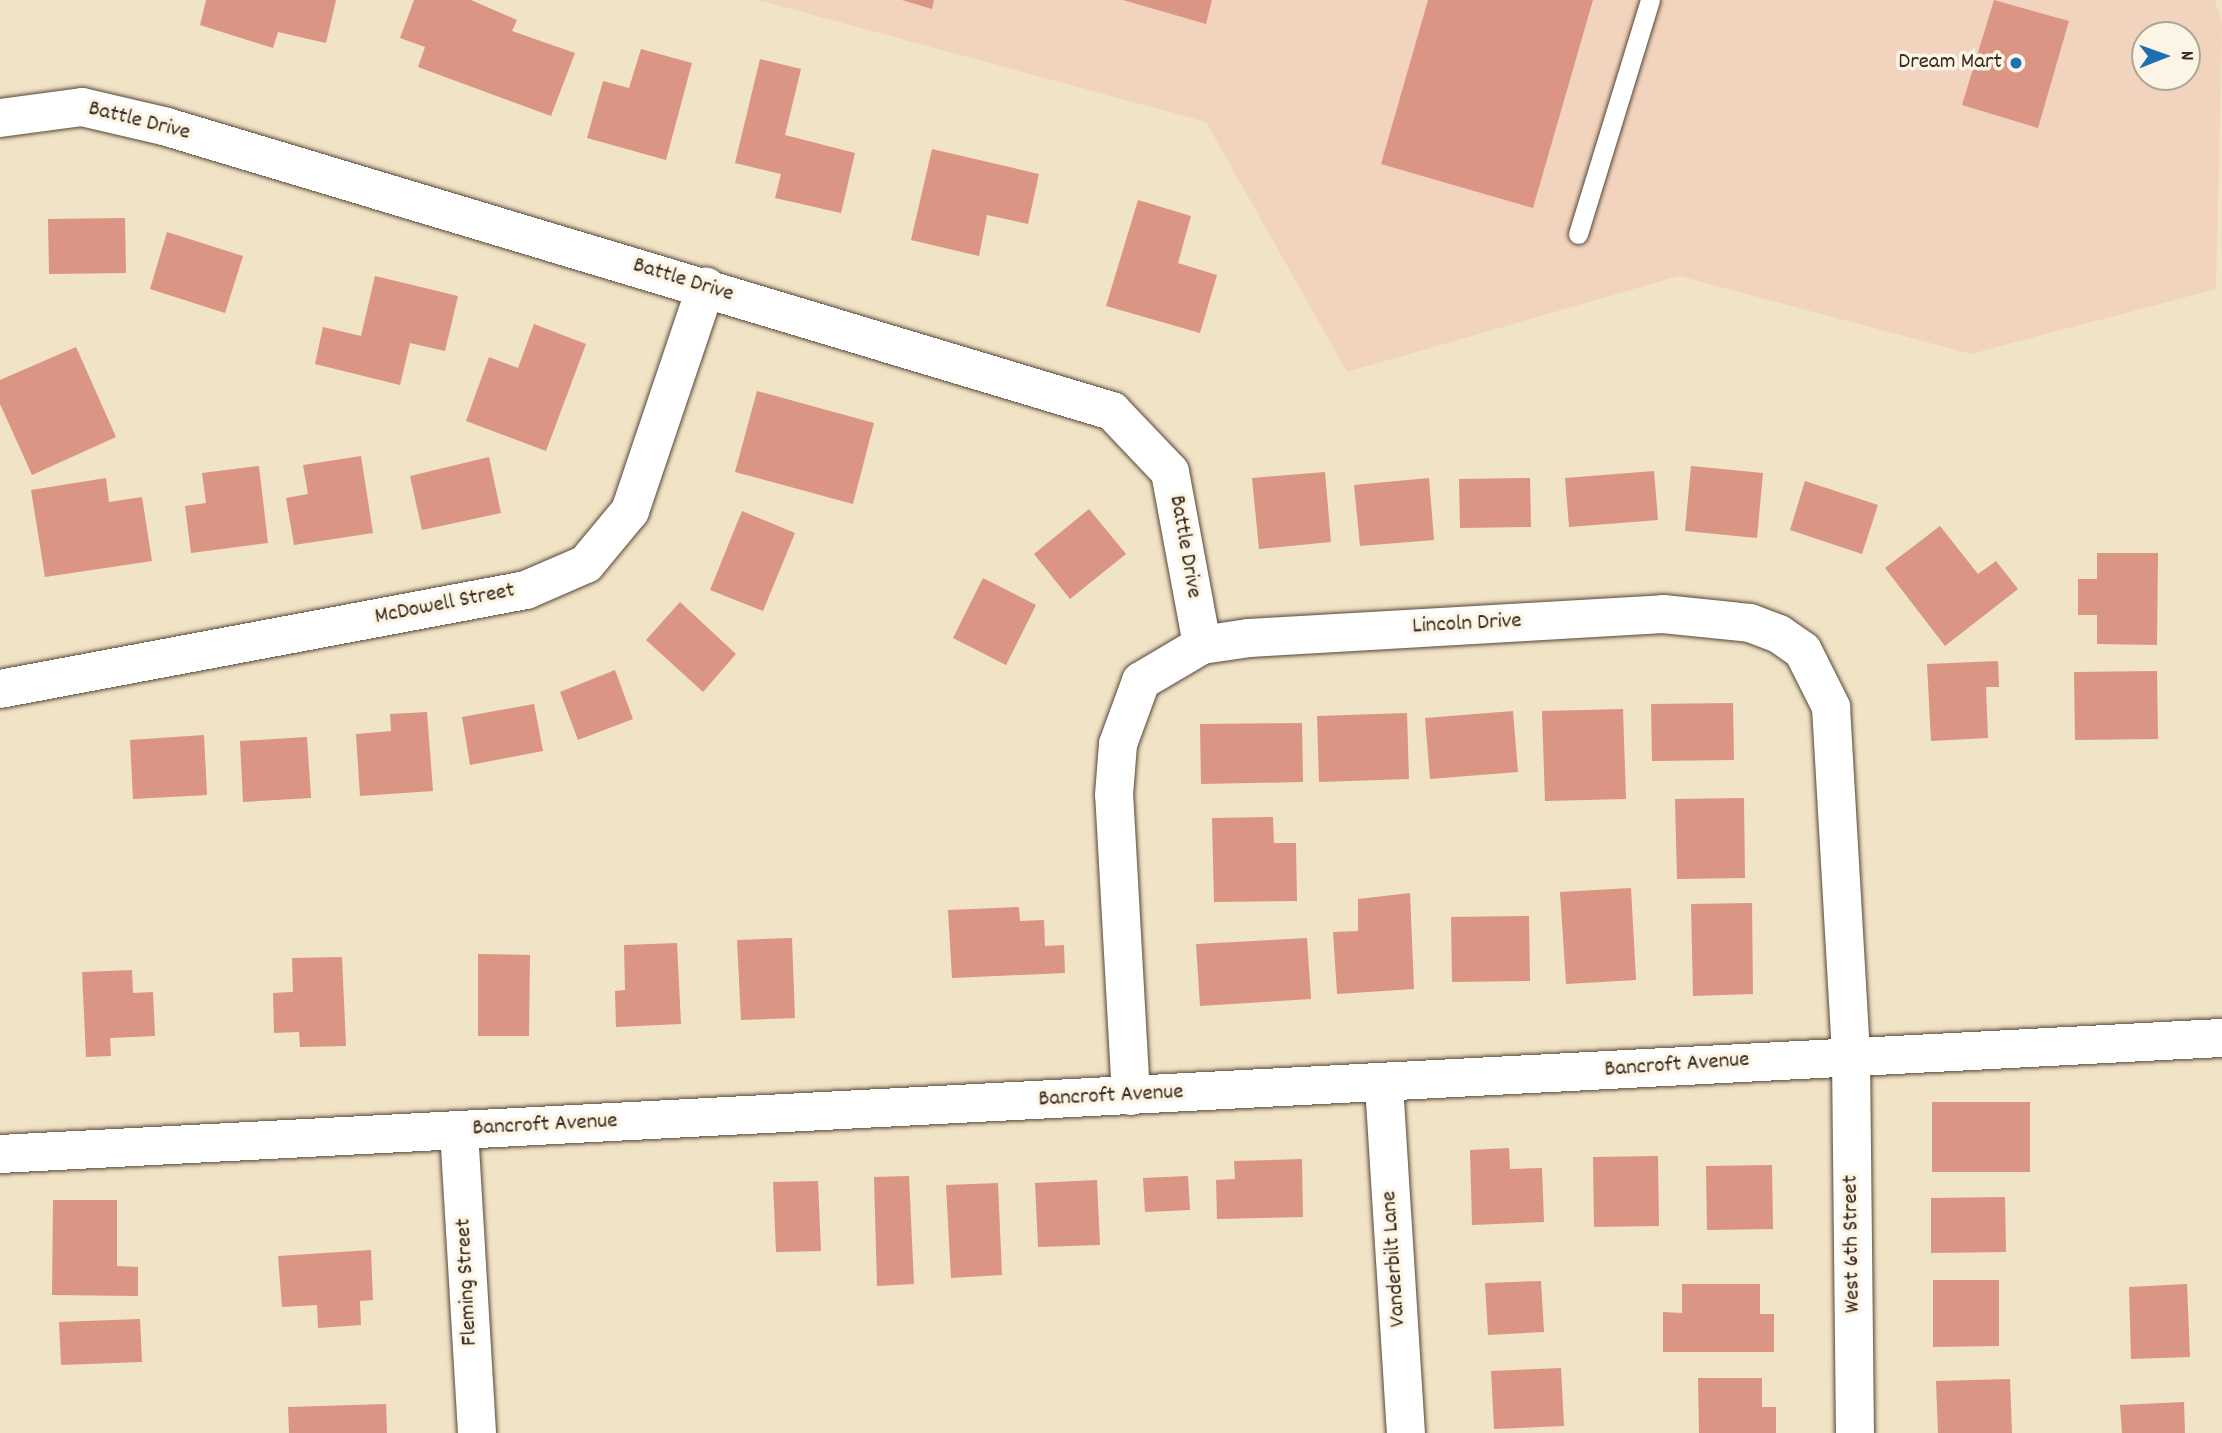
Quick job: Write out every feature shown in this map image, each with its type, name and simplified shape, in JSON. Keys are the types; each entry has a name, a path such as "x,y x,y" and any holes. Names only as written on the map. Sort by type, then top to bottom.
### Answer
{"street":[{"name":"Battle Drive","path":"0,118 82,107 167,127 1112,411 1170,472 1202,645"},
{"name":"McDowell Street","path":"0,689 526,590 586,564 630,511 705,287"},
{"name":"Lincoln Drive","path":"1132,1096 1114,795 1118,744 1141,681 1202,645 1663,614 1750,623 1779,634 1803,651 1831,707 1851,1055"},
{"name":"Bancroft Avenue","path":"0,1154 1384,1085 1851,1055 2222,1038"},
{"name":"West 6th Street","path":"1851,1055 1855,1433"},
{"name":"Vanderbilt Lane","path":"1384,1085 1406,1433"},
{"name":"Fleming Street","path":"459,1130 477,1433"}],"lane":[{"path":"1578,234 1650,0"}],"shaded area":[{"path":"758,0 2215,0 2222,24 2216,289 1971,354 1679,276 1347,372 1206,122"}],"building":[{"path":"206,0 336,0 326,43 278,32 273,48 200,25"},
{"path":"414,0 471,0 517,20 512,31 575,53 551,116 418,67 425,47 400,38"},
{"path":"902,0 934,0 932,9"},
{"path":"1123,0 1212,0 1206,24"},
{"path":"1428,0 1593,0 1533,208 1381,164"},
{"name":"Dream Mart","path":"1994,0 2069,21 2038,128 1962,105"},
{"path":"641,49 692,63 666,160 587,138 603,81 629,88"},
{"path":"760,59 801,69 785,135 855,153 841,213 775,198 781,174 735,163"},
{"path":"932,149 1039,174 1028,224 987,215 979,256 911,240"},
{"path":"1138,200 1191,216 1178,263 1217,275 1200,333 1106,306"},
{"path":"125,218 126,273 49,274 48,219"},
{"path":"167,232 243,256 225,313 150,289"},
{"path":"375,276 458,296 445,351 410,343 400,385 315,364 323,327 361,336"},
{"path":"534,324 586,344 546,451 466,421 489,357 518,368"},
{"path":"76,347 116,437 32,475 0,404 0,380"},
{"path":"757,391 874,423 853,504 735,472"},
{"path":"361,456 373,533 294,545 286,498 308,494 303,465"},
{"path":"489,457 501,513 422,530 410,476"},
{"path":"259,466 268,543 191,553 185,506 206,503 202,473"},
{"path":"1691,466 1763,473 1757,538 1685,531"},
{"path":"1654,471 1658,520 1569,527 1565,478"},
{"path":"1325,472 1331,542 1259,549 1252,478"},
{"path":"106,478 109,502 142,497 152,561 45,577 31,490"},
{"path":"1429,478 1434,540 1360,546 1354,485"},
{"path":"1530,478 1531,527 1460,528 1459,479"},
{"path":"1805,481 1878,505 1862,554 1790,530"},
{"path":"1089,509 1126,554 1070,599 1034,554"},
{"path":"742,511 795,533 763,611 710,590"},
{"path":"1940,526 1978,574 1996,561 2018,589 1945,646 1885,568"},
{"path":"2097,553 2158,553 2157,645 2097,644 2097,615 2078,615 2078,579 2097,579"},
{"path":"983,578 1036,605 1006,665 953,638"},
{"path":"680,602 736,654 703,692 646,640"},
{"path":"1998,661 1999,687 1986,687 1988,738 1931,741 1927,664"},
{"path":"615,670 633,719 578,740 560,692"},
{"path":"2157,671 2158,739 2075,740 2074,672"},
{"path":"1733,703 1734,760 1652,761 1651,704"},
{"path":"534,704 543,751 470,765 462,717"},
{"path":"1623,709 1626,799 1545,801 1542,711"},
{"path":"1513,711 1518,772 1430,779 1425,718"},
{"path":"427,712 433,791 360,796 356,734 391,731 390,714"},
{"path":"1407,713 1409,779 1319,782 1317,716"},
{"path":"1302,723 1303,782 1201,784 1200,724"},
{"path":"204,735 207,795 133,799 130,740"},
{"path":"307,737 311,798 243,802 240,741"},
{"path":"1744,798 1745,878 1677,879 1675,799"},
{"path":"1273,817 1274,843 1296,843 1297,901 1214,902 1212,818"},
{"path":"1631,888 1636,980 1566,984 1560,892"},
{"path":"1410,893 1414,989 1337,994 1333,932 1358,931 1358,899"},
{"path":"1752,903 1753,994 1693,996 1691,904"},
{"path":"1019,907 1020,921 1044,920 1045,946 1064,945 1065,973 952,978 948,910"},
{"path":"1529,916 1530,981 1452,982 1451,917"},
{"path":"792,938 795,1018 741,1020 737,940"},
{"path":"1307,938 1311,999 1200,1006 1196,944"},
{"path":"677,943 681,1024 616,1027 615,991 625,990 624,945"},
{"path":"478,954 530,955 529,1036 478,1036"},
{"path":"342,957 346,1046 300,1047 299,1032 274,1033 273,993 293,992 292,958"},
{"path":"132,970 133,993 153,992 155,1036 110,1038 111,1056 86,1057 82,972"},
{"path":"1932,1102 2030,1102 2030,1172 1932,1172"},
{"path":"1509,1148 1510,1169 1542,1168 1544,1222 1472,1225 1470,1150"},
{"path":"1658,1156 1659,1226 1594,1227 1593,1157"},
{"path":"1302,1159 1303,1217 1217,1219 1216,1180 1235,1179 1234,1161"},
{"path":"1772,1165 1773,1229 1707,1230 1706,1166"},
{"path":"909,1176 914,1284 877,1286 874,1177"},
{"path":"1188,1176 1190,1210 1145,1212 1143,1178"},
{"path":"1097,1180 1100,1245 1038,1247 1035,1183"},
{"path":"818,1181 821,1251 776,1252 773,1182"},
{"path":"998,1183 1002,1275 951,1278 946,1185"},
{"path":"2005,1197 2006,1252 1931,1253 1931,1198"},
{"path":"53,1200 117,1200 117,1266 138,1267 138,1296 52,1295"},
{"path":"371,1250 373,1300 360,1301 361,1325 318,1328 317,1305 282,1307 278,1256"},
{"path":"1933,1280 1999,1280 1999,1346 1933,1347"},
{"path":"1541,1281 1544,1332 1488,1335 1485,1283"},
{"path":"1682,1284 1760,1284 1760,1314 1774,1314 1774,1352 1663,1352 1663,1312 1682,1313"},
{"path":"2187,1284 2190,1357 2131,1359 2129,1287"},
{"path":"140,1319 142,1362 61,1365 59,1322"},
{"path":"1561,1368 1564,1426 1494,1429 1491,1371"},
{"path":"1698,1378 1762,1378 1762,1407 1776,1407 1776,1433 1699,1433"},
{"path":"2010,1379 2012,1433 1938,1433 1936,1381"},
{"path":"2184,1402 2185,1433 2122,1433 2120,1405"},
{"path":"386,1404 387,1433 289,1433 288,1407"}],"place":[{"name":"Dream Mart","path":"2016,63"}]}
